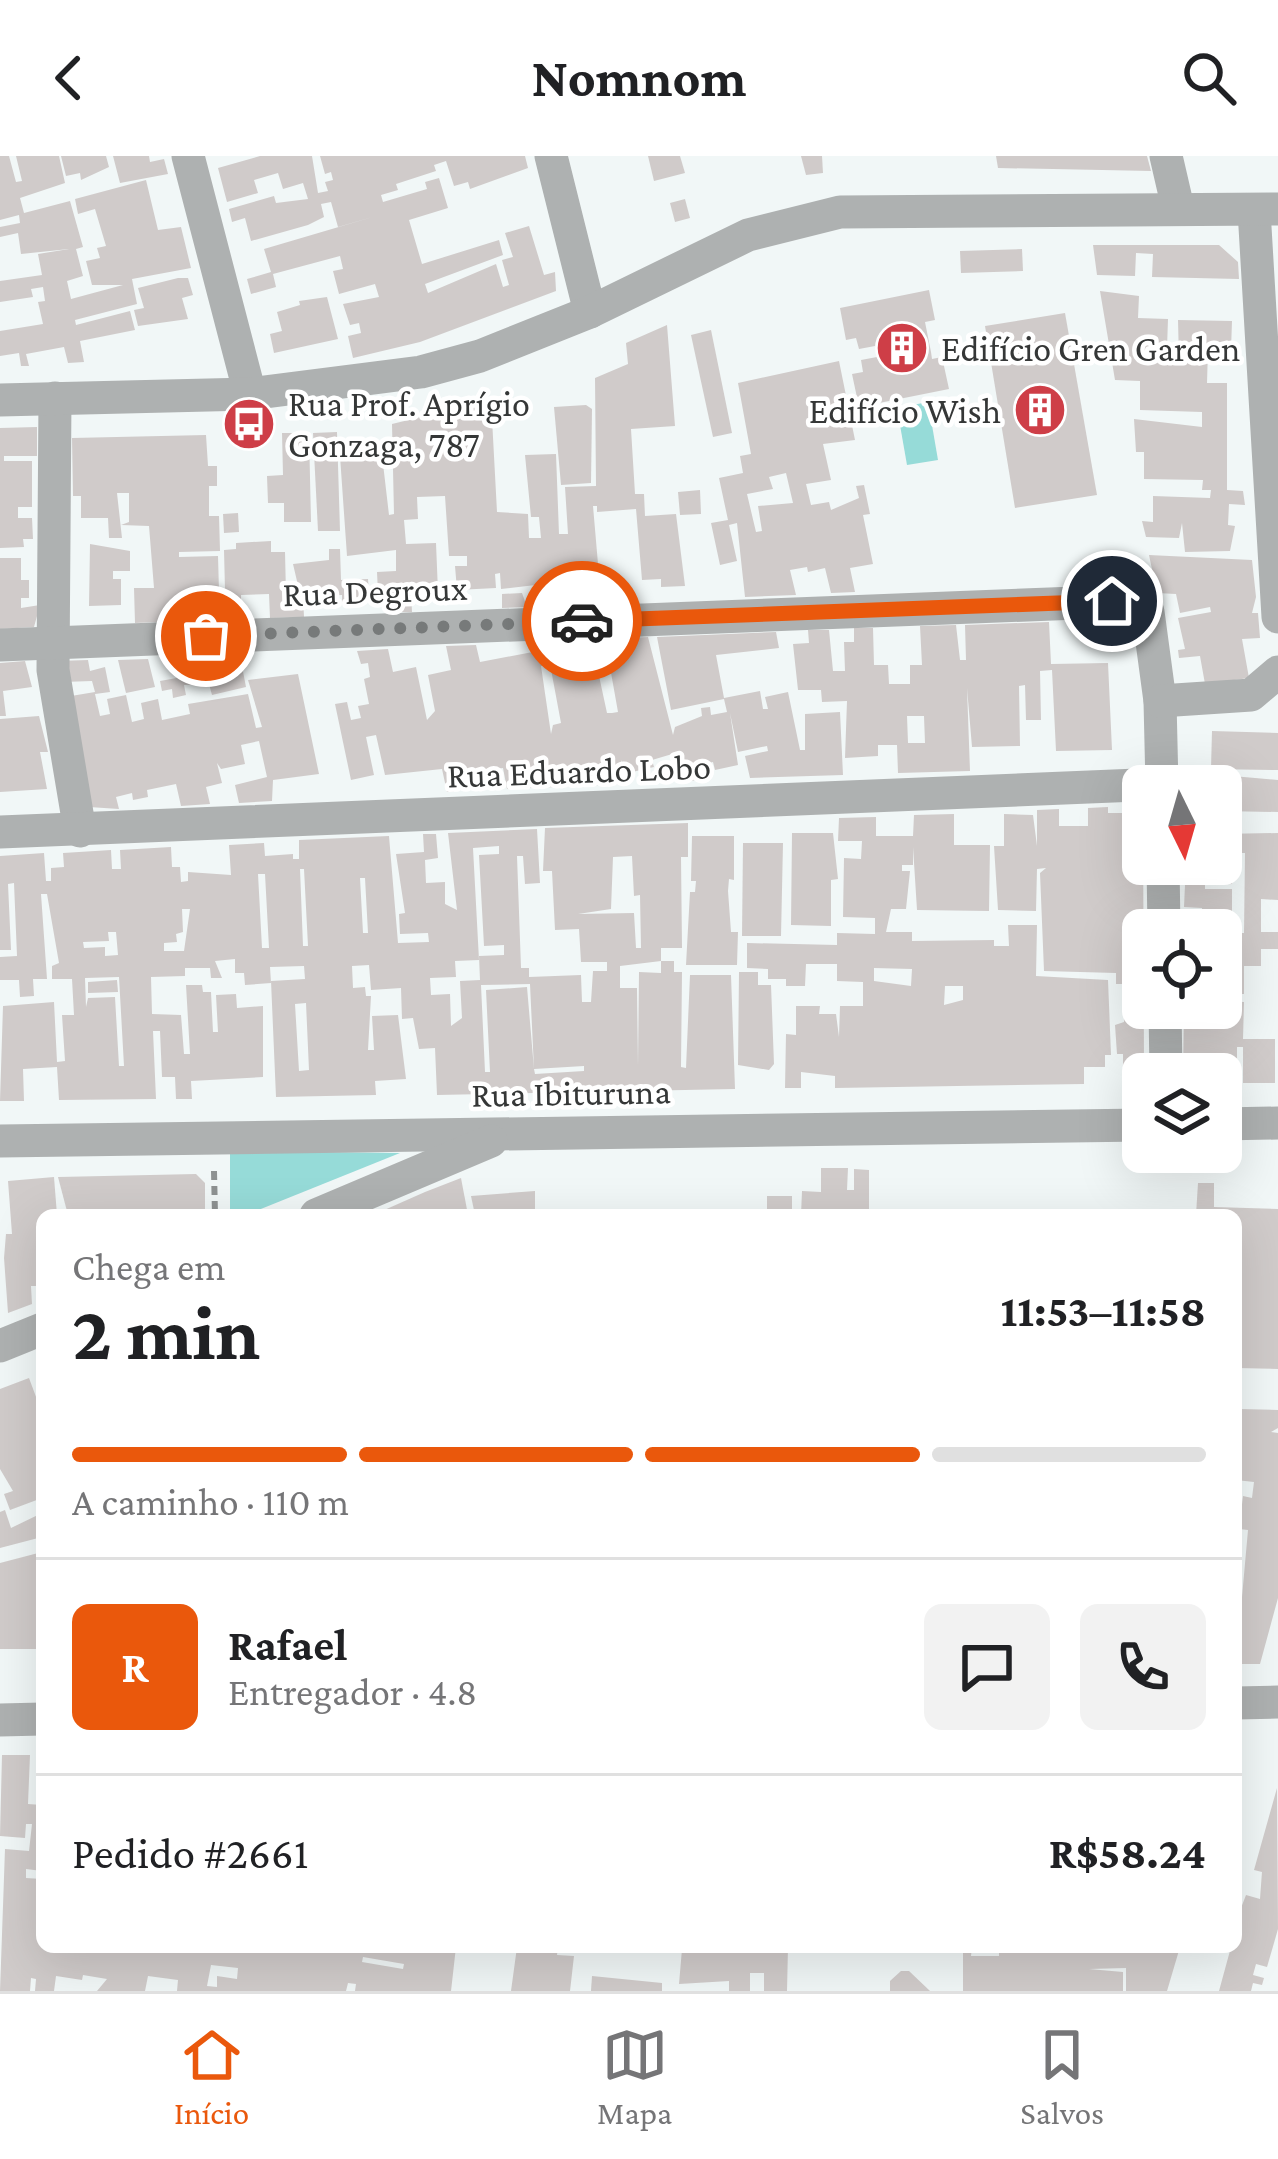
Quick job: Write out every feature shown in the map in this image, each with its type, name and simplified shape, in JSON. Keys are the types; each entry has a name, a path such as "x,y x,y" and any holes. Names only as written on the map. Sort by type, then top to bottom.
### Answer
{"street":[{"path":"188,156 250,394"},
{"path":"551,156 590,312"},
{"path":"1166,156 1178,208"},
{"path":"0,400 250,394 421,372 480,356 590,312 791,220 872,208 1266,209 1278,617"},
{"path":"55,398 55,685 80,831"},
{"name":"Rua Degroux","path":"0,645 1138,602 1148,612 1160,701"},
{"path":"1162,765 1160,701 1251,695 1278,672"},
{"name":"Rua Eduardo Lobo","path":"0,832 1122,787"},
{"path":"1242,1124 1278,1123"},
{"name":"Rua Ibituruna","path":"0,1141 1122,1125"},
{"path":"330,1209 515,1131"},
{"path":"0,1346 36,1331"},
{"path":"1242,1703 1278,1702"},
{"path":"0,1720 36,1719"}],"path":[{"path":"214,1137 214,1209"}],"shaded area":[{"path":"928,402 938,460 907,465 897,408"},
{"path":"230,1151 400,1153 261,1209 230,1209"}],"building":[{"path":"0,156 9,156 16,182 22,181 16,156 59,156 65,183 20,198 24,213 70,201 83,247 76,249 83,276 67,281 71,299 123,285 92,285 86,261 100,258 97,248 106,246 95,209 78,214 75,199 146,180 158,230 181,227 191,268 132,279 137,304 75,320 76,325 130,311 135,330 80,341 84,362 68,363 64,347 26,354 29,366 21,366 19,353 0,356 0,331 43,324 38,302 45,301 43,287 31,289 33,297 0,302 0,281 42,275 38,254 69,249 21,254 18,233 0,237 0,227 20,223 19,215 0,220"},
{"path":"61,156 106,156 109,167 81,180 80,173 66,176"},
{"path":"113,156 149,156 150,162 164,159 168,174 120,183"},
{"path":"260,156 312,156 318,193 328,191 325,182 333,180 331,172 325,174 320,156 525,156 528,168 470,189 468,182 454,186 446,161 434,165 436,171 396,184 398,190 381,195 383,202 427,189 425,182 439,178 448,208 409,220 422,264 499,240 503,255 425,284 428,293 496,264 503,287 509,285 502,260 513,257 505,233 529,226 544,275 555,272 556,291 420,342 353,358 348,336 361,333 359,323 350,325 343,304 379,297 375,284 339,294 333,271 343,269 340,256 273,274 276,287 251,294 247,279 271,272 264,249 376,216 338,227 331,202 321,204 324,217 251,241 245,218 232,222 229,209 274,196 276,203 308,199 303,183 283,189 278,173 254,180 258,193 227,202 218,168"},
{"path":"648,156 680,156 685,173 654,181"},
{"path":"801,156 822,156 823,173 806,175"},
{"path":"996,156 1147,156 1151,171 998,168"},
{"path":"685,199 690,218 675,222 670,203"},
{"path":"1093,245 1219,245 1238,262 1239,279 1152,277 1153,254 1136,253 1135,276 1097,275"},
{"path":"1022,249 1023,271 961,273 960,251"},
{"path":"188,278 193,295 182,298 188,319 138,326 134,310 144,308 138,288"},
{"name":"Edifício Gren Garden","path":"929,290 935,320 925,322 932,359 942,357 949,389 859,407 852,374 863,372 861,360 877,357 875,346 859,349 856,338 846,340 840,308"},
{"path":"1100,291 1139,296 1138,318 1168,319 1167,348 1157,347 1157,359 1179,360 1178,320 1232,321 1231,350 1208,349 1207,383 1227,383 1227,490 1243,491 1245,505 1229,504 1228,525 1235,526 1230,551 1185,552 1182,523 1179,538 1146,537 1142,521 1153,522 1153,496 1210,498 1211,490 1202,490 1203,480 1144,479 1144,452 1136,452 1134,419 1202,427 1202,412 1140,410 1140,381 1115,380"},
{"path":"327,297 338,339 274,353 270,334 282,331 277,312 300,305 299,301"},
{"name":"Edifício Wish","path":"1065,313 1097,495 1015,508 985,326"},
{"path":"667,325 675,426 631,429 635,494 644,494 645,516 676,514 685,586 661,587 661,579 642,580 636,509 597,512 593,506 600,587 570,588 569,566 560,566 561,582 501,589 500,573 495,574 496,588 457,590 455,566 467,566 467,556 449,556 445,496 417,497 418,519 404,520 406,544 436,543 438,592 411,593 412,612 397,612 397,599 342,602 342,595 303,596 304,617 270,618 269,594 241,595 241,600 226,601 226,620 197,620 197,598 179,599 180,621 135,623 134,588 154,588 149,526 121,525 129,522 129,493 117,493 122,538 109,538 108,518 81,518 81,496 73,496 72,438 206,435 208,466 217,466 217,486 209,486 209,516 219,516 220,551 179,552 179,557 218,556 219,591 225,590 224,550 236,549 236,543 271,541 271,552 285,552 286,594 300,594 293,564 329,560 329,549 340,549 341,580 368,579 369,593 378,593 377,572 396,571 396,550 347,556 340,456 382,455 389,515 394,514 392,424 491,400 497,512 528,514 529,538 541,538 539,517 531,517 525,455 556,454 559,534 568,534 565,487 596,486 595,378 628,364 626,343"},
{"path":"711,330 732,433 713,437 691,335"},
{"path":"839,361 855,440 823,444 831,480 806,484 811,505 829,502 831,510 859,498 856,486 864,485 870,514 863,515 873,564 850,568 855,592 831,593 825,568 808,572 807,567 790,570 796,595 745,597 737,523 729,525 737,561 720,565 711,523 728,520 719,478 743,473 740,456 751,454 738,383","holes":["786,473 793,503 758,506 762,531 756,532 747,494 773,489 769,477"]},
{"path":"586,405 592,409 591,483 561,485 554,407"},
{"path":"37,427 37,456 4,456 4,461 32,461 32,507 18,507 18,518 32,518 33,539 23,539 24,547 0,548 0,428"},
{"path":"337,432 340,531 318,531 313,433"},
{"path":"282,433 309,433 311,522 284,522 284,503 268,503 267,476 283,475"},
{"path":"700,490 701,514 680,515 678,492"},
{"path":"238,513 239,532 224,533 223,514"},
{"path":"90,544 130,551 130,571 113,571 113,579 121,579 121,605 89,606"},
{"path":"1149,555 1252,560 1256,597 1252,613 1258,613 1260,638 1242,639 1249,678 1205,684 1200,656 1179,658 1178,650 1185,649 1178,618 1211,612 1210,607 1180,613 1176,594 1157,593"},
{"path":"0,558 21,558 21,580 29,580 29,598 21,598 21,608 40,605 34,627 0,629"},
{"path":"522,593 527,607 502,608 502,594"},
{"path":"1049,622 1051,664 1108,663 1112,750 1056,751 1052,670 1040,671 1041,720 1026,720 1025,685 1019,686 1020,746 972,747 967,688 970,771 898,773 897,745 878,745 878,756 845,758 847,701 822,702 821,690 798,690 793,644 809,643 808,630 829,630 833,671 845,671 844,642 854,642 854,628 873,628 874,665 888,665 889,684 910,684 910,665 922,665 920,626 956,625 960,660 966,660 965,625","holes":["907,716 924,716 925,743 908,743"]},
{"path":"776,632 779,648 716,655 724,698 760,691 763,709 768,709 765,697 788,692 800,750 805,750 805,714 840,712 843,775 750,778 745,756 768,751 767,746 738,752 730,713 738,765 715,770 713,762 699,765 702,780 686,781 679,752 652,760 654,767 628,773 621,760 626,784 507,789 503,768 451,775 454,792 447,792 442,769 385,775 376,735 366,737 374,775 351,780 335,704 347,702 351,720 361,718 358,706 369,704 364,679 370,677 368,663 361,664 357,651 388,649 393,672 416,667 427,720 435,711 428,675 451,670 446,646 476,645 480,662 538,651 536,642 566,640 572,666 596,662 607,713 612,713 618,712 605,639 648,637 673,735 675,727 702,716 701,708 710,707 711,715 727,712 724,699 671,710 657,637","holes":["550,664 561,723 553,725 551,734 541,666"]},
{"path":"240,656 246,687 212,695 209,684 184,685 186,695 173,698 172,689 162,691 160,681 182,677 178,658"},
{"path":"148,659 155,687 126,693 118,660"},
{"path":"88,660 90,671 105,667 110,692 95,694 100,716 110,714 107,699 126,695 132,722 144,719 141,703 158,699 162,720 190,714 188,704 248,694 256,728 262,727 248,680 298,674 319,774 273,780 272,801 239,803 235,785 267,777 259,741 241,745 245,764 221,769 217,763 222,783 206,787 210,804 181,806 176,784 147,790 148,797 133,800 132,793 116,797 119,809 89,807 65,697 95,692 92,681 63,682 58,661"},
{"path":"25,661 32,687 3,691 6,716 0,716 0,663"},
{"path":"39,716 48,752 40,752 47,789 0,792 0,719"},
{"path":"1212,731 1278,733 1278,770 1211,765"},
{"path":"1242,777 1278,780 1278,812 1242,811"},
{"path":"1108,807 1108,813 1122,813 1122,885 1143,885 1143,909 1122,909 1122,984 1116,984 1116,973 1044,971 1040,873 1046,868 1037,869 1036,911 998,910 994,846 1004,846 1004,814 1033,815 1037,846 1037,810 1059,809 1059,826 1088,826 1088,808"},
{"path":"954,814 954,845 990,845 989,911 917,910 913,847 913,865 902,865 902,871 910,871 906,909 891,909 886,932 912,932 912,941 994,940 994,946 1009,946 1008,925 1037,925 1036,976 1108,980 1111,1055 1105,1055 1105,1067 1084,1067 1084,1084 835,1088 835,1076 801,1072 801,1088 785,1088 786,1034 796,1035 796,1006 820,1006 819,1014 836,1014 839,1037 840,1006 863,1006 863,982 837,981 837,964 806,964 805,986 786,986 786,979 768,979 768,969 747,968 747,943 837,945 837,933 875,934 875,918 843,917 844,858 861,859 862,841 838,841 839,818 876,817 876,836 913,836 914,815","holes":["874,968 912,969 911,986 874,981","945,986 963,986 963,1000 944,1005"]},
{"path":"688,823 688,857 681,857 682,948 661,948 661,961 674,961 674,972 682,972 681,1067 686,1068 690,975 731,975 735,1089 437,1095 435,1048 419,1049 413,1018 402,1019 401,988 371,990 369,965 352,966 353,988 365,987 366,996 371,996 368,1050 374,1050 372,1016 398,1015 406,1079 375,1081 376,1095 276,1097 271,981 305,979 304,966 270,967 271,983 245,985 244,973 235,973 235,959 215,961 222,978 211,978 210,968 185,968 185,976 151,977 152,1014 181,1015 184,1054 190,1054 186,985 202,985 203,992 211,992 213,1032 218,1032 216,995 236,994 237,1008 263,1006 263,1077 191,1081 192,1099 176,1099 175,1077 162,1077 160,1031 153,1031 156,1099 59,1100 57,1067 23,1069 24,1101 0,1101 3,1006 54,1002 57,1062 65,1061 62,1015 74,1015 72,979 52,979 52,966 59,963 47,894 41,894 47,979 33,979 34,996 20,997 19,980 0,980 0,957 17,956 14,883 8,884 11,950 0,950 0,856 44,853 46,881 51,881 51,868 64,867 63,853 111,850 112,869 121,869 120,850 171,847 172,867 180,867 181,882 188,881 188,872 231,875 229,845 264,843 265,856 293,854 293,859 299,859 299,840 389,836 398,943 429,942 428,933 400,934 399,914 405,913 396,854 424,852 423,834 436,834 438,858 425,860 426,883 445,882 445,904 457,910 448,833 537,829 540,883 525,884 523,856 517,856 521,968 529,968 529,977 581,975 582,1002 591,1002 593,971 607,971 607,962 581,962 579,929 555,930 552,871 543,871 545,828","holes":["499,846 499,854 479,855 484,946 504,945 504,955 479,956 480,980 460,981 462,1018 451,1026 450,994 431,995 430,978 456,977 455,961 479,960 473,848","632,856 634,896 640,895 641,948 636,948 634,913 578,914 611,909 613,857","300,869 304,869 308,946 303,946","258,874 265,874 269,948 262,948","360,878 365,878 368,933 363,933","182,909 190,909 184,951 164,951 164,943 177,942 176,934 183,932","108,932 116,932 118,955 105,956 105,947 84,948 83,942 109,941","661,961 661,973 639,972 638,1066 637,988 620,988 620,966","119,977 124,1066 119,1066 115,997 88,998 86,1007 85,978","530,984 534,1069 527,987 486,990 490,1072 485,1072 481,985","306,1003 309,1070 299,1071 295,1004","584,1066 584,1071 535,1074 534,1069"]},
{"path":"792,833 833,833 838,879 831,880 831,926 791,925"},
{"path":"1278,833 1278,900 1261,899 1261,932 1278,932 1278,949 1261,949 1261,966 1244,966 1244,994 1242,834"},
{"path":"692,836 734,836 734,880 729,879 728,891 731,932 738,932 737,965 686,965 690,892 695,892 696,881 691,881"},
{"path":"743,843 783,843 781,936 742,936"},
{"path":"1185,885 1232,889 1232,909 1184,907"},
{"path":"739,972 758,972 758,985 771,985 774,1064 769,1070 738,1065"},
{"path":"117,980 118,992 88,993 88,982"},
{"path":"1244,1002 1243,1039 1275,1039 1275,1083 1243,1083 1243,1047 1237,1047 1237,1053 1183,1053 1184,1029 1242,1029"},
{"path":"1115,1025 1144,1029 1144,1053 1117,1054"},
{"path":"821,1168 848,1168 847,1190 854,1190 854,1169 869,1170 869,1209 801,1209 802,1191 821,1192"},
{"path":"196,1174 205,1183 205,1209 66,1209 58,1177"},
{"path":"54,1177 57,1209 36,1209 32,1304 8,1313 4,1258 6,1234 12,1234 8,1181"},
{"path":"461,1178 467,1209 387,1209"},
{"path":"1198,1183 1214,1183 1214,1207 1278,1209 1278,1369 1242,1368 1242,1209 1196,1209"},
{"path":"535,1191 535,1209 474,1209 471,1196"},
{"path":"767,1196 792,1196 792,1209 767,1209"},
{"path":"29,1378 36,1397 36,1500 10,1510 4,1494 13,1491 0,1469 0,1389"},
{"path":"1242,1409 1278,1410 1278,1428 1271,1432 1278,1433 1278,1598 1260,1664 1242,1664 1248,1530 1242,1529 1242,1504 1243,1496 1252,1498 1254,1482 1242,1481"},
{"path":"5,1510 11,1528 36,1516 36,1539 0,1548 0,1512"},
{"path":"36,1554 36,1649 0,1649 0,1563"},
{"path":"2,1755 30,1755 28,1804 36,1805 36,1870 26,1869 26,1878 36,1879 36,1953 455,1953 451,1991 355,1991 356,1984 348,1983 346,1991 177,1991 178,1980 148,1976 145,1991 97,1991 107,1979 83,1975 82,1980 56,1976 54,1991 35,1991 36,1979 31,1978 30,1991 0,1991 5,1849 29,1851 32,1824 26,1824 25,1838 0,1836","holes":["363,1957 404,1964 403,1969 362,1962","211,1965 238,1968 237,1979 217,1976 217,1987 207,1986"]},
{"path":"1277,1788 1278,1929 1267,1967 1256,1964 1253,1975 1264,1978 1262,1985 1253,1983 1251,1991 1219,1991 1229,1953 1242,1953 1246,1895 1260,1899 1262,1872 1254,1870"},
{"path":"516,1953 574,1956 570,1991 511,1991"},
{"path":"682,1953 788,1953 787,1991 764,1991 764,1973 750,1973 750,1991 729,1991 729,1981 679,1984"},
{"path":"963,1953 1178,1953 1167,1991 1126,1991 1126,1968 1089,1969 1123,1972 1123,1991 963,1991"},
{"path":"901,1971 909,1971 930,1991 890,1991 890,1981"},
{"path":"592,1976 662,1983 662,1991 591,1991"}],"way so far":[{"path":"206,636 582,621"}],"place":[{"name":"Edifício Gren Garden","path":"902,348"},
{"name":"Edifício Wish","path":"1040,410"},
{"name":"Rua Prof. Aprígio Gonzaga, 787","path":"249,424"}],"route":[{"path":"582,621 1112,601"}]}
